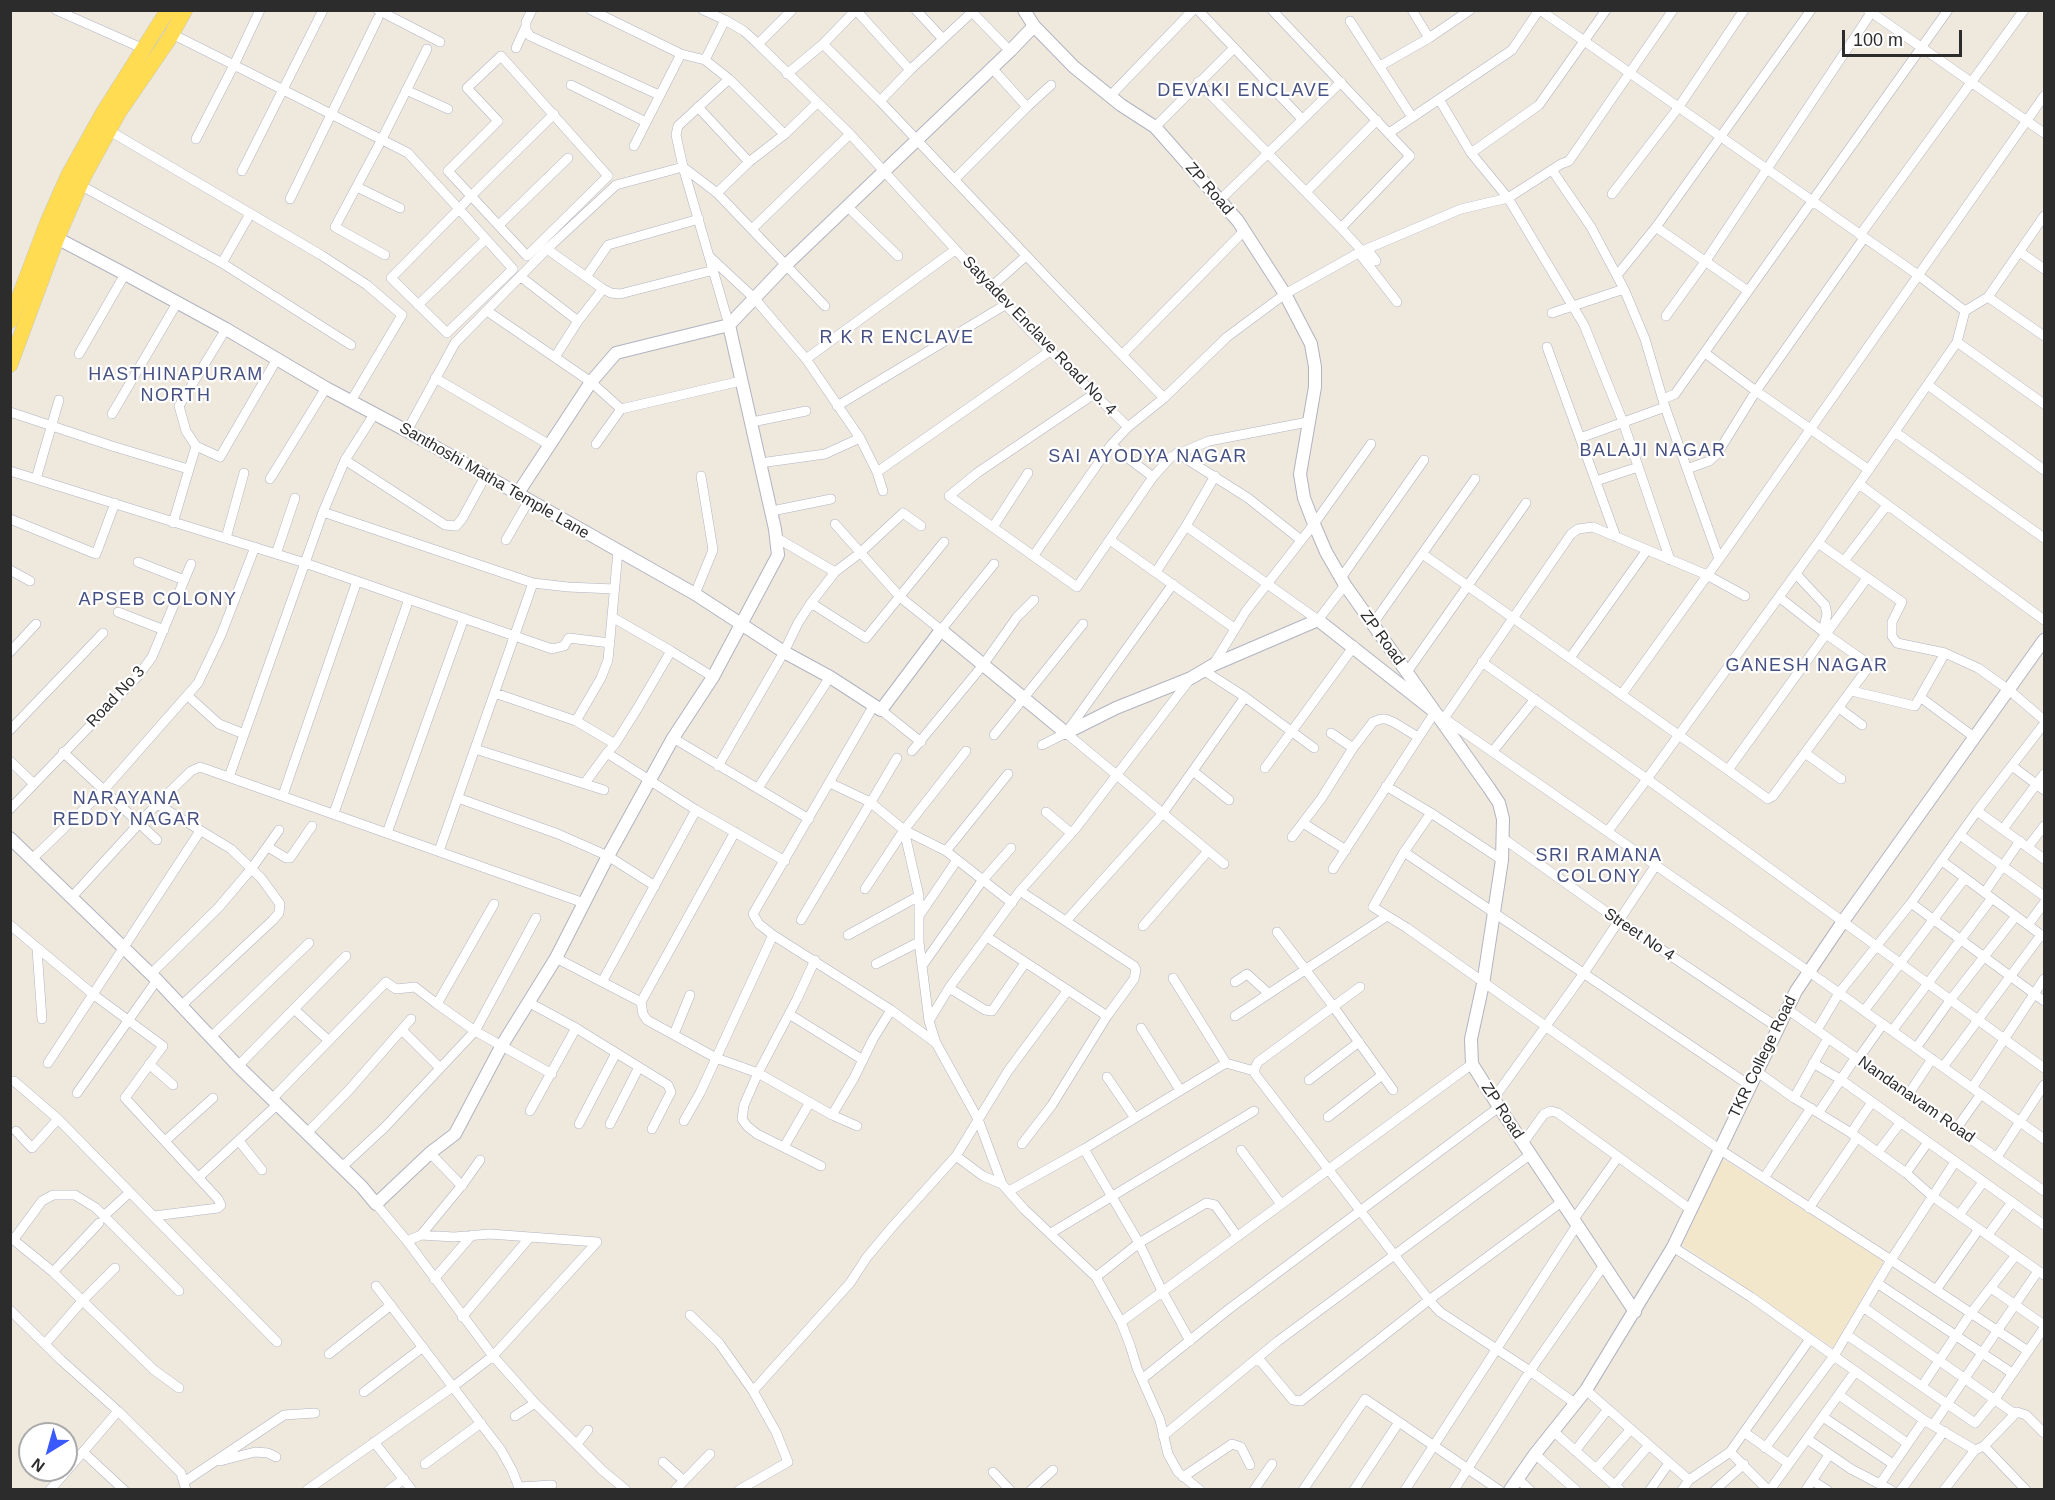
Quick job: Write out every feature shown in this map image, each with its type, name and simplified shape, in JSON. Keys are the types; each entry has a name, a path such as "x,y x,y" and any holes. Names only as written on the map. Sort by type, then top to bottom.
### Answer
{"main road":[{"path":"10,365 68,176 89,136 168,10"},
{"path":"10,321 50,235 80,185 108,130 172,34 185,10"}],"street":[{"path":"56,10 144,49"},
{"path":"196,139 260,10"},
{"path":"242,171 323,10"},
{"path":"516,48 532,10"},
{"path":"591,10 681,54 705,60 729,79 784,134"},
{"name":"Satyadev Enclave Road No. 4","path":"703,10 744,31 850,134 1005,305 1128,427 1164,398 1227,337 1285,294 1363,251 1461,209 1508,198 1569,161 1673,10"},
{"path":"758,44 792,10"},
{"path":"787,74 823,44 856,10 910,70"},
{"path":"916,10 942,38"},
{"name":"ZP Road","path":"1024,10 1034,26 1074,67 1110,96 1155,127 1219,201 1244,231 1285,294 1311,344 1316,367 1314,396 1300,474 1304,498 1314,524 1326,552 1343,581 1372,625 1440,715 1499,803 1503,819 1502,860 1483,984 1471,1039 1472,1064 1635,1312"},
{"path":"1110,96 1196,10 1302,120"},
{"path":"1272,10 1410,156 1341,228"},
{"path":"1412,10 1429,38"},
{"path":"1380,66 1429,38 1470,10"},
{"path":"1389,133 1512,50 1539,10 1918,275 1965,311"},
{"path":"1472,153 1539,105 1606,10"},
{"path":"1612,194 1678,108 1744,10"},
{"path":"1618,274 1721,138 1811,10"},
{"path":"1580,438 1623,422 1664,403 1675,394 1948,10"},
{"path":"1687,469 1709,461 1717,454 1756,391 1862,236 2024,10"},
{"path":"880,101 971,11 1010,51"},
{"path":"1666,316 1705,262 1871,11 2044,134"},
{"path":"290,199 378,14 440,42"},
{"path":"705,60 725,20"},
{"path":"1350,21 1412,117"},
{"path":"526,26 530,36 659,95"},
{"path":"518,493 548,444 591,382 616,353 729,325 786,265 1034,26"},
{"path":"172,34 408,153 513,269"},
{"path":"823,44 955,178 1026,256 1164,398"},
{"path":"385,255 335,227 427,48"},
{"path":"1155,127 1234,48"},
{"path":"634,146 681,54"},
{"path":"526,256 499,225 471,196 448,171 498,121 466,88 501,56 554,114 608,176 513,269 447,333 391,278 471,196 554,114"},
{"path":"992,68 1027,107"},
{"path":"376,1204 430,1153 455,1134 502,1046 556,958 608,856 673,738 713,677 778,555 772,511 729,325 683,167 676,135 678,126 729,79"},
{"path":"1198,82 1363,251 1376,261"},
{"path":"1219,201 1341,82"},
{"path":"955,178 1051,85"},
{"path":"571,86 646,122"},
{"path":"406,90 448,109"},
{"path":"1622,694 2044,96"},
{"path":"1439,99 1472,153 1508,198 1584,325 1623,422 1670,560"},
{"path":"717,193 817,103"},
{"path":"698,107 749,162"},
{"path":"1306,192 1377,120"},
{"path":"108,130 348,273 402,315 351,401"},
{"path":"752,229 850,134"},
{"path":"499,225 568,158"},
{"path":"683,167 717,193 825,306"},
{"path":"407,431 455,343 547,249 616,185 683,167"},
{"path":"1552,170 1591,227 1618,274 1645,339 1664,403 1719,559"},
{"path":"80,185 222,263 351,345"},
{"path":"357,187 400,208"},
{"path":"848,207 898,256"},
{"path":"222,263 249,214"},
{"path":"1608,831 1818,543 1928,385 1957,342 1965,311 1989,297 2044,216"},
{"path":"586,277 608,244 699,219"},
{"path":"1656,226 1748,291"},
{"path":"1122,355 1244,231"},
{"name":"Santhoshi Matha Temple Lane","path":"50,235 226,329 326,388 375,413 695,594 784,652 830,677 877,708 921,742"},
{"path":"418,305 486,239"},
{"path":"547,249 603,289 620,294 714,270"},
{"path":"806,359 956,250"},
{"path":"1363,251 1397,302"},
{"path":"2020,252 2044,269"},
{"path":"990,288 1026,256"},
{"path":"710,257 755,299 806,359 860,438 877,472 883,491"},
{"path":"79,354 125,274"},
{"path":"521,277 578,321"},
{"path":"555,357 578,321 603,289"},
{"path":"1552,313 1624,289"},
{"path":"1989,297 2044,336"},
{"path":"112,414 177,303"},
{"path":"837,406 1005,305"},
{"path":"487,311 591,382 621,409"},
{"path":"226,329 179,406 186,430 196,446 220,457 277,359"},
{"path":"1957,342 2044,404"},
{"path":"1547,347 1616,537"},
{"path":"877,472 1050,351"},
{"path":"1705,353 1869,470"},
{"path":"435,378 548,444"},
{"path":"596,444 621,409 741,381"},
{"path":"1928,385 2044,470"},
{"path":"270,479 326,388"},
{"path":"1094,394 977,473 949,496 1077,587 1153,477 1163,464 1177,453 1209,441 1308,422"},
{"path":"36,479 59,400"},
{"path":"752,422 806,411"},
{"path":"10,412 188,469"},
{"path":"229,777 323,512 345,460 375,413"},
{"path":"1034,555 1111,445 1128,427"},
{"path":"1895,432 2044,538"},
{"path":"760,463 825,454 860,438"},
{"path":"1208,668 1234,628 1314,524 1371,444"},
{"path":"1111,445 1153,477"},
{"path":"173,523 196,446"},
{"path":"1177,453 1248,498 1301,540"},
{"path":"345,460 445,525 456,526 462,519 486,475"},
{"path":"1042,745 1116,708 1191,678 1208,668 1318,620 1424,460"},
{"path":"1596,481 1638,467"},
{"path":"10,471 305,563 552,649 564,646 569,638 610,643"},
{"path":"226,538 244,473"},
{"path":"993,527 1028,473"},
{"path":"695,594 713,550 701,476"},
{"path":"1156,572 1215,476"},
{"path":"1372,625 1424,555 1475,479"},
{"path":"1859,484 2044,620"},
{"path":"276,554 295,498"},
{"path":"772,511 831,499"},
{"path":"506,540 529,500"},
{"path":"10,519 96,554 115,503"},
{"path":"1407,672 1526,503"},
{"path":"1844,561 1887,505"},
{"path":"323,512 534,583 614,589"},
{"path":"718,766 784,652 798,623 835,572 860,553 903,513 921,526"},
{"path":"835,524 900,597 1224,864"},
{"path":"1186,526 1354,646 1440,715 2044,1138"},
{"path":"1333,869 1418,737 1440,715 1482,662 1571,534 1578,529 1593,527 1707,575 1745,596"},
{"path":"777,538 835,572"},
{"path":"1110,540 1234,628"},
{"path":"811,603 866,638 944,542"},
{"path":"1817,1030 1839,993 1911,903 2044,722 2009,690 1978,668 1946,653 1897,644 1892,636 1892,622 1902,602 1818,543"},
{"path":"32,859 103,791 198,683 221,635 255,547"},
{"path":"1570,658 1647,550"},
{"path":"576,721 601,678 608,660 618,551"},
{"path":"1424,555 1768,799 1773,796 1870,665 1779,597"},
{"path":"138,562 184,580"},
{"name":"Road No 3","path":"10,809 138,676 152,657 191,564"},
{"path":"936,1043 891,1010 773,934 759,924 753,914 852,741 994,564"},
{"path":"10,570 30,581"},
{"path":"1796,573 1825,605 1827,614 1824,632"},
{"path":"1728,770 1824,632 1867,578"},
{"path":"283,795 357,581"},
{"path":"439,851 534,583"},
{"path":"1066,733 1173,584"},
{"path":"334,813 409,599"},
{"path":"912,751 983,665 1017,617 1034,600"},
{"path":"117,612 164,630"},
{"path":"612,617 713,677"},
{"path":"387,833 464,618"},
{"path":"10,652 36,624"},
{"path":"994,735 1083,624"},
{"path":"10,730 103,633"},
{"name":"TKR College Road","path":"1510,1490 1535,1454 1586,1390 1673,1246 1749,1085 1808,971 2044,640"},
{"path":"1265,768 1354,646"},
{"path":"585,783 615,744 671,651"},
{"path":"1851,691 1915,706 1946,653"},
{"path":"1482,662 1844,920 2005,1040 2043,1064"},
{"path":"1208,668 1314,748"},
{"path":"758,789 830,677"},
{"path":"929,1021 949,988 1020,891 1071,833 1191,678"},
{"path":"495,693 576,721 615,744"},
{"path":"188,696 219,724 244,734"},
{"path":"1920,696 1974,737"},
{"path":"1066,921 1163,813 1245,697"},
{"path":"1493,751 1535,699"},
{"path":"1839,708 1862,725"},
{"path":"1293,837 1373,722 1386,719 1418,737"},
{"path":"1331,733 1353,748"},
{"path":"673,738 809,819"},
{"path":"475,750 604,790"},
{"path":"865,889 904,830 966,751"},
{"path":"63,752 157,840"},
{"path":"607,753 696,810 785,861"},
{"path":"1805,753 1841,779"},
{"path":"801,920 897,758"},
{"path":"10,761 34,784"},
{"path":"2012,766 2041,787"},
{"path":"71,898 158,804 196,768 206,768 584,903"},
{"path":"1192,771 1229,800"},
{"path":"946,851 1008,774"},
{"path":"2003,829 2041,787 2044,774"},
{"path":"830,783 870,802 904,830 946,851 1012,903"},
{"path":"1386,786 1502,860"},
{"path":"458,798 558,834 608,856 655,886"},
{"path":"158,804 231,849 252,868 280,904 279,913 182,1005"},
{"path":"602,982 696,810"},
{"path":"1977,811 2044,859"},
{"path":"1046,812 1071,833"},
{"path":"1431,813 1404,852 1373,907 1719,1149 2028,1351"},
{"path":"1304,823 1346,850"},
{"path":"268,846 286,858 290,858 312,826"},
{"path":"1892,1031 1960,939 1989,895 2004,866 2044,826"},
{"path":"77,1093 129,1020 154,977 219,907 252,868 279,830"},
{"path":"904,830 919,896 919,942 929,1021 936,1043 978,1119 1005,1187 1024,1209 1096,1276 1120,1322 1160,1420 1168,1454 1183,1477 1200,1490"},
{"path":"48,1063 200,831"},
{"path":"735,832 641,1002 643,1014 647,1020 716,1059 758,1073 832,1116 857,1126"},
{"path":"1960,835 2044,896"},
{"path":"10,838 154,977 238,1066 362,1187 407,1241 493,1356 535,1403 602,1470 626,1490"},
{"name":"Street No 4","path":"1504,839 1618,921 1777,1028"},
{"path":"922,966 982,881 1011,848"},
{"path":"1143,926 1208,851"},
{"path":"1404,852 1749,1085"},
{"path":"918,918 957,860"},
{"path":"1942,861 2043,936 2010,976 1943,1067"},
{"path":"1142,1379 1496,1103 1656,865"},
{"path":"1864,1011 1965,878"},
{"path":"1020,891 1134,966 1136,970 1134,979 1107,1016 1052,1105 1022,1144"},
{"path":"848,935 919,896"},
{"path":"1911,903 2044,1001"},
{"path":"2028,925 2044,903"},
{"path":"437,1004 494,904"},
{"path":"1235,1016 1387,916"},
{"path":"1916,1048 2016,916"},
{"path":"342,1167 385,1127 475,1030 536,918"},
{"path":"10,926 94,995 163,1046 124,1098 199,1177 221,1205 218,1209 154,1216"},
{"path":"1277,932 1393,1089"},
{"path":"684,1121 716,1059 773,934"},
{"path":"987,937 1107,1016"},
{"path":"876,964 919,942"},
{"path":"211,1037 309,943"},
{"path":"37,949 42,1019"},
{"path":"238,1066 346,956"},
{"path":"556,958 641,1002"},
{"path":"815,960 758,1073 744,1105 742,1119 757,1134 821,1166"},
{"path":"949,988 985,1010 992,1011 1025,963"},
{"path":"1235,982 1247,974 1268,993"},
{"path":"1173,978 1226,1063 1254,1071 1440,1312 1497,1348 1576,1404"},
{"path":"1972,1088 2044,979"},
{"path":"199,1177 239,1141 329,1041 386,982 396,989 415,987 475,1030 552,1074"},
{"path":"1254,1071 1258,1062 1360,987"},
{"path":"753,1391 850,1283 867,1257 956,1156 1008,1071 1068,990"},
{"path":"674,1034 690,994"},
{"path":"528,1002 576,1028 668,1085 671,1089 652,1129"},
{"path":"294,1009 329,1041"},
{"name":"Nandanavam Road","path":"1787,1009 2044,1191"},
{"path":"832,1116 891,1010"},
{"path":"789,1014 863,1060"},
{"path":"307,1133 349,1090 411,1019"},
{"path":"1764,1178 1882,1024"},
{"path":"530,1111 576,1028"},
{"path":"1141,1028 1180,1090"},
{"path":"402,1030 440,1068"},
{"path":"1794,1098 1828,1038"},
{"path":"1309,1080 1359,1042"},
{"path":"579,1124 616,1053"},
{"path":"1908,1095 1932,1059"},
{"path":"1005,1187 1084,1149 1226,1063"},
{"path":"1813,1063 1901,1122 2044,1226"},
{"path":"149,1064 173,1085"},
{"path":"1120,1322 1472,1064"},
{"path":"610,1124 639,1067"},
{"path":"1756,1071 1878,1152 1932,1196 2041,1273 2016,1305 1933,1425"},
{"path":"1328,1117 1382,1075"},
{"path":"1107,1077 1135,1118"},
{"path":"10,1081 14,1081 58,1119 277,1341"},
{"path":"1997,1157 2044,1085"},
{"path":"1956,1129 1981,1094"},
{"path":"165,1141 213,1098"},
{"path":"784,1147 810,1102"},
{"path":"1809,1208 1872,1102"},
{"path":"1051,1233 1254,1111"},
{"path":"1523,1143 1544,1114 1551,1111 1558,1113 1690,1209"},
{"path":"16,1131 32,1148 58,1119"},
{"path":"1878,1152 1901,1122"},
{"path":"239,1141 262,1170"},
{"path":"1906,1173 1928,1142"},
{"path":"1084,1149 1139,1243 1162,1292 1190,1341"},
{"path":"1242,1150 1281,1204"},
{"path":"430,1153 462,1186"},
{"path":"1163,1436 1258,1358 1531,1154"},
{"path":"956,1156 983,1176 1005,1187"},
{"path":"1405,1490 1618,1157"},
{"path":"421,1235 462,1186 480,1160"},
{"path":"1765,1448 1834,1356 1891,1260 1955,1162"},
{"path":"1959,1215 1983,1182"},
{"path":"53,1272 101,1219 130,1192"},
{"path":"179,1291 101,1219 96,1208 75,1195 53,1195 42,1201 12,1238 53,1272 154,1370 179,1388"},
{"path":"1258,1358 1293,1400 1301,1401 1429,1300 1563,1201"},
{"path":"1988,1235 2012,1202"},
{"path":"1096,1276 1139,1243 1206,1203 1215,1205 1219,1209 1237,1236"},
{"path":"1936,1290 1979,1229"},
{"path":"307,1490 493,1356 597,1242 490,1234 454,1237 421,1235 407,1241"},
{"path":"434,1279 472,1235"},
{"path":"462,1317 530,1237"},
{"path":"1673,1246 1751,1297 1924,1420 1980,1448 2026,1490"},
{"path":"1922,1386 1971,1313 2016,1255"},
{"path":"1454,1490 1530,1371 1604,1265"},
{"path":"45,1344 83,1300 115,1268"},
{"path":"1877,1283 2012,1373"},
{"path":"376,1286 501,1450 520,1488 552,1485"},
{"path":"1847,1335 1976,1423 2044,1329 2016,1305 1991,1288"},
{"path":"329,1354 391,1305"},
{"path":"1863,1307 2015,1414"},
{"path":"10,1310 181,1473 185,1486 214,1462 284,1415 315,1413"},
{"path":"690,1315 719,1343 753,1391 776,1432 788,1462 739,1490"},
{"path":"1682,1490 1689,1480 1730,1452 1810,1339"},
{"path":"364,1392 423,1347"},
{"path":"1730,1452 1769,1490 1855,1372"},
{"path":"1586,1390 1689,1480"},
{"path":"1839,1395 1907,1443"},
{"path":"1303,1490 1365,1399 1499,1490"},
{"path":"515,1416 535,1403"},
{"path":"1575,1451 1608,1409"},
{"path":"52,1489 118,1411"},
{"path":"1944,1490 1980,1448 2015,1414 2020,1412 2026,1415 2044,1433"},
{"path":"1823,1417 1893,1464"},
{"path":"1880,1484 1924,1420"},
{"path":"1354,1490 1399,1422"},
{"path":"425,1464 481,1423"},
{"path":"1596,1469 1630,1429"},
{"path":"577,1444 588,1430"},
{"path":"1900,1490 1944,1431"},
{"path":"1554,1432 1617,1487 1649,1445"},
{"path":"1744,1432 1789,1464"},
{"path":"1807,1440 1875,1483 1891,1490"},
{"path":"374,1442 412,1490"},
{"path":"1183,1477 1232,1444 1241,1447 1250,1466"},
{"path":"83,1452 124,1489"},
{"path":"214,1462 255,1452 268,1452 276,1457"},
{"path":"675,1490 710,1454"},
{"path":"1535,1454 1576,1490"},
{"path":"1806,1490 1829,1455"},
{"path":"663,1462 684,1481"},
{"path":"1650,1490 1669,1463"},
{"path":"1254,1490 1272,1464"},
{"path":"1715,1490 1744,1464"},
{"path":"1031,1490 1053,1470"},
{"path":"993,1472 1010,1490"},
{"path":"390,1490 404,1479"},
{"path":"1518,1479 1530,1490"},
{"path":"1813,1481 1827,1490"},
{"path":"2010,1490 2018,1482"}],"shaded area":[{"path":"1721,1158 1883,1261 1834,1348 1683,1245"}],"district":[{"name":"DEVAKI ENCLAVE","path":"1244,91"},
{"name":"R K R ENCLAVE","path":"897,338"},
{"name":"HASTHINAPURAM NORTH","path":"176,385"},
{"name":"BALAJI NAGAR","path":"1653,451"},
{"name":"SAI AYODYA NAGAR","path":"1148,457"},
{"name":"APSEB COLONY","path":"158,600"},
{"name":"GANESH NAGAR","path":"1807,666"},
{"name":"NARAYANA REDDY NAGAR","path":"127,809"},
{"name":"SRI RAMANA COLONY","path":"1599,866"}]}
